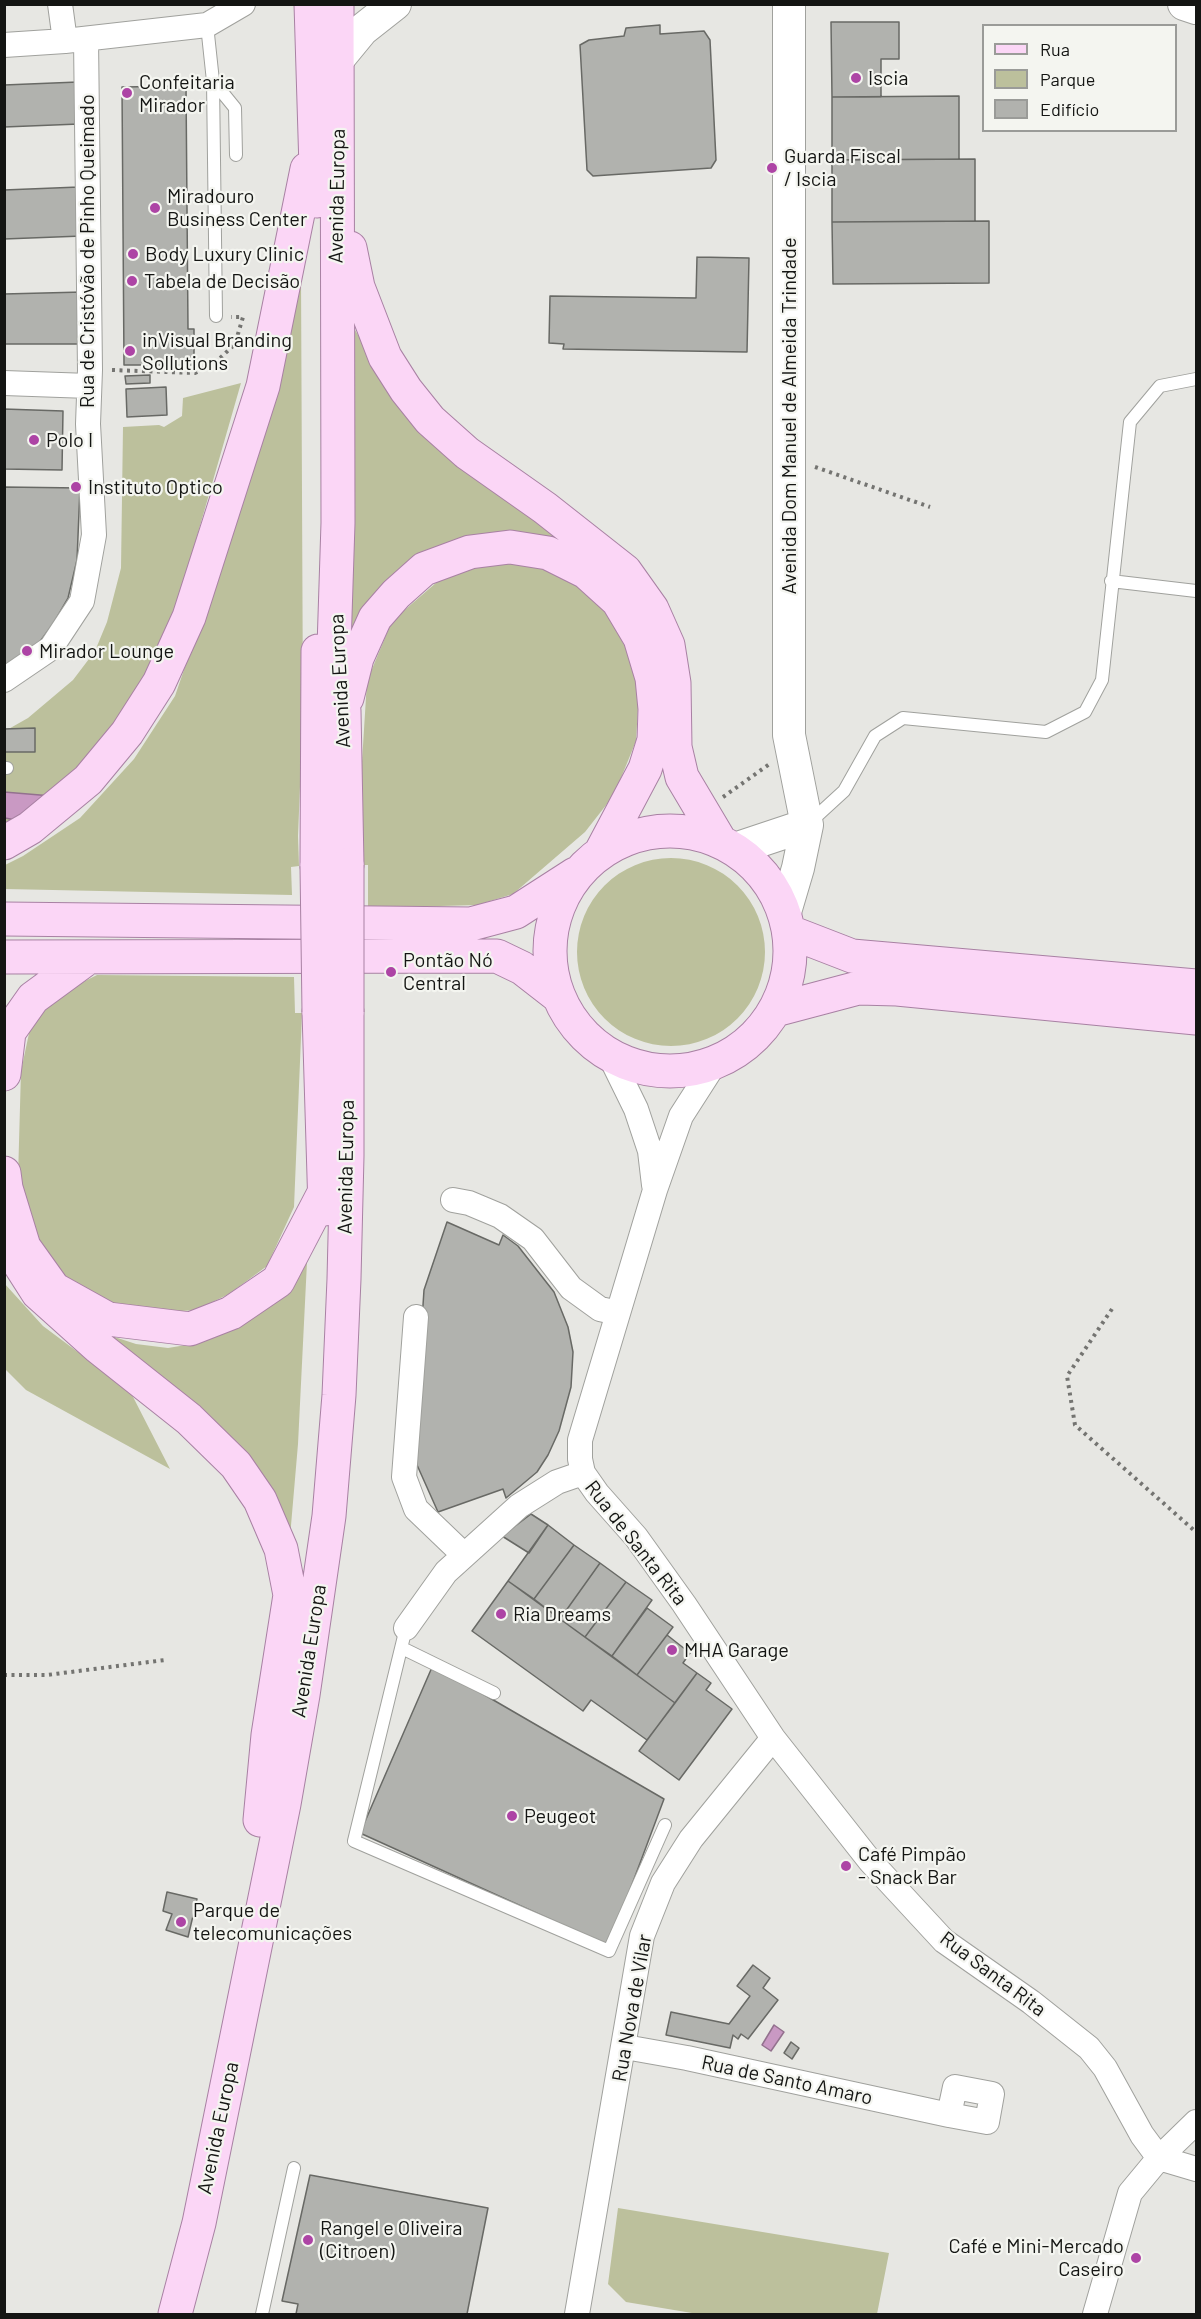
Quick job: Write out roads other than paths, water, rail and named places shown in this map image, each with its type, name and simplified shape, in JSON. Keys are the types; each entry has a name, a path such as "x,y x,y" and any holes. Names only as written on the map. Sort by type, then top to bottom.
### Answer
{"main road":[{"name":"Avenida Europa","path":"159,2314 279,1731 310,1515 320,1405 326,1281 325,1191 333,1012 332,865 311,4"},
{"name":"Avenida Europa","path":"332,865 344,711 334,647 338,523 338,4"},
{"path":"4,843 30,828 88,780 127,733 159,683 189,617 263,386 314,138"},
{"path":"338,191 358,287 385,357 406,390 430,420 466,453 545,508 625,571 652,609 668,645 674,683 675,747 682,777 728,845"},
{"path":"4,919 471,924 516,912 592,861 625,839 651,832 679,831 705,836 728,845 753,863 772,886 787,922 791,959 788,976 775,1010 759,1032 739,1050 715,1063 689,1070 662,1071 635,1066 610,1056 588,1040 571,1020 558,996 550,961 550,943 555,917 565,891 592,861 645,769 654,740 655,709 652,678 640,639 618,601 586,572 548,553 510,547 470,552 424,569 396,594 375,618 357,657 344,711"},
{"path":"4,938 61,921"},
{"path":"787,922 852,956 1197,986"},
{"path":"4,957 497,956 522,968 558,996"},
{"path":"4,1074 9,1032 33,998 90,957"},
{"path":"775,1010 858,988 897,989 1197,1018"},
{"name":"Avenida Europa","path":"175,2314 204,2200 284,1804 303,1695 329,1516 339,1395 347,1156 333,1012"},
{"path":"4,1173 6,1188 24,1247 54,1289 108,1319 190,1329 231,1313 278,1281 325,1191"},
{"path":"4,1240 38,1293 97,1346 189,1419 236,1465 264,1509 281,1549 290,1594 268,1735 260,1821"}],"street":[{"name":"Rua de Cristóvão de Pinho Queimado","path":"4,680 51,648 82,601 94,535 88,424 90,378 75,40 60,4"},
{"path":"4,45 75,40 207,25 243,4"},
{"path":"339,58 362,30 395,4"},
{"name":"Avenida Dom Manuel de Almeida Trindade","path":"787,922 807,825 789,735 789,4"},
{"path":"1184,4 1197,8"},
{"path":"4,382 90,378"},
{"path":"728,845 807,825"},
{"name":"Rua de Santa Rita","path":"610,1056 636,1109 650,1151 655,1190"},
{"name":"Rua de Santa Rita","path":"715,1063 681,1116 655,1190 580,1440 580,1459 583,1473 664,1575 772,1738"},
{"path":"453,1200 469,1203 500,1216 533,1239 571,1288 600,1309 618,1313"},
{"path":"416,1317 404,1477 416,1509 464,1555"},
{"path":"404,1638 446,1572 464,1555 519,1506 557,1482 583,1473"},
{"name":"Rua Nova de Vilar","path":"578,2314 642,1936 663,1883 691,1839 772,1738"},
{"name":"Rua Santa Rita","path":"772,1738 870,1861 944,1941 1030,2002 1089,2048 1104,2068 1142,2135 1159,2158"},
{"name":"Rua de Santo Amaro","path":"625,2047 687,2058 949,2115"},
{"path":"1095,2314 1130,2193 1159,2158 1197,2122"},
{"path":"1159,2158 1197,2169"}],"lane":[{"path":"207,25 213,81 216,316"},
{"path":"213,81 235,108 236,155"},
{"path":"807,825 844,791 875,736 903,718 1046,732 1085,712 1102,680 1130,422 1160,386 1191,378 1197,379"},
{"path":"1111,581 1197,591"},
{"path":"494,1693 404,1638 354,1841 609,1951 665,1825"},
{"path":"262,2314 294,2168"}],"place":[{"name":"Iscia","path":"856,78"},
{"name":"Confeitaria Mirador","path":"127,93"},
{"name":"Guarda Fiscal / Iscia","path":"772,168"},
{"name":"Miradouro Business Center","path":"155,208"},
{"name":"Body Luxury Clinic","path":"133,254"},
{"name":"Tabela de Decisão","path":"132,281"},
{"name":"inVisual Branding Sollutions","path":"130,351"},
{"name":"Polo I","path":"34,440"},
{"name":"Instituto Optico","path":"76,487"},
{"name":"Mirador Lounge","path":"27,651"},
{"name":"Pontão Nó Central","path":"391,972"},
{"name":"Ria Dreams","path":"501,1614"},
{"name":"MHA Garage","path":"672,1650"},
{"name":"Peugeot","path":"512,1816"},
{"name":"Café Pimpão - Snack Bar","path":"846,1866"},
{"name":"Parque de telecomunicações","path":"181,1922"},
{"name":"Rangel e Oliveira (Citroen)","path":"308,2240"},
{"name":"Café e Mini-Mercado Caseiro","path":"1136,2258"}]}
